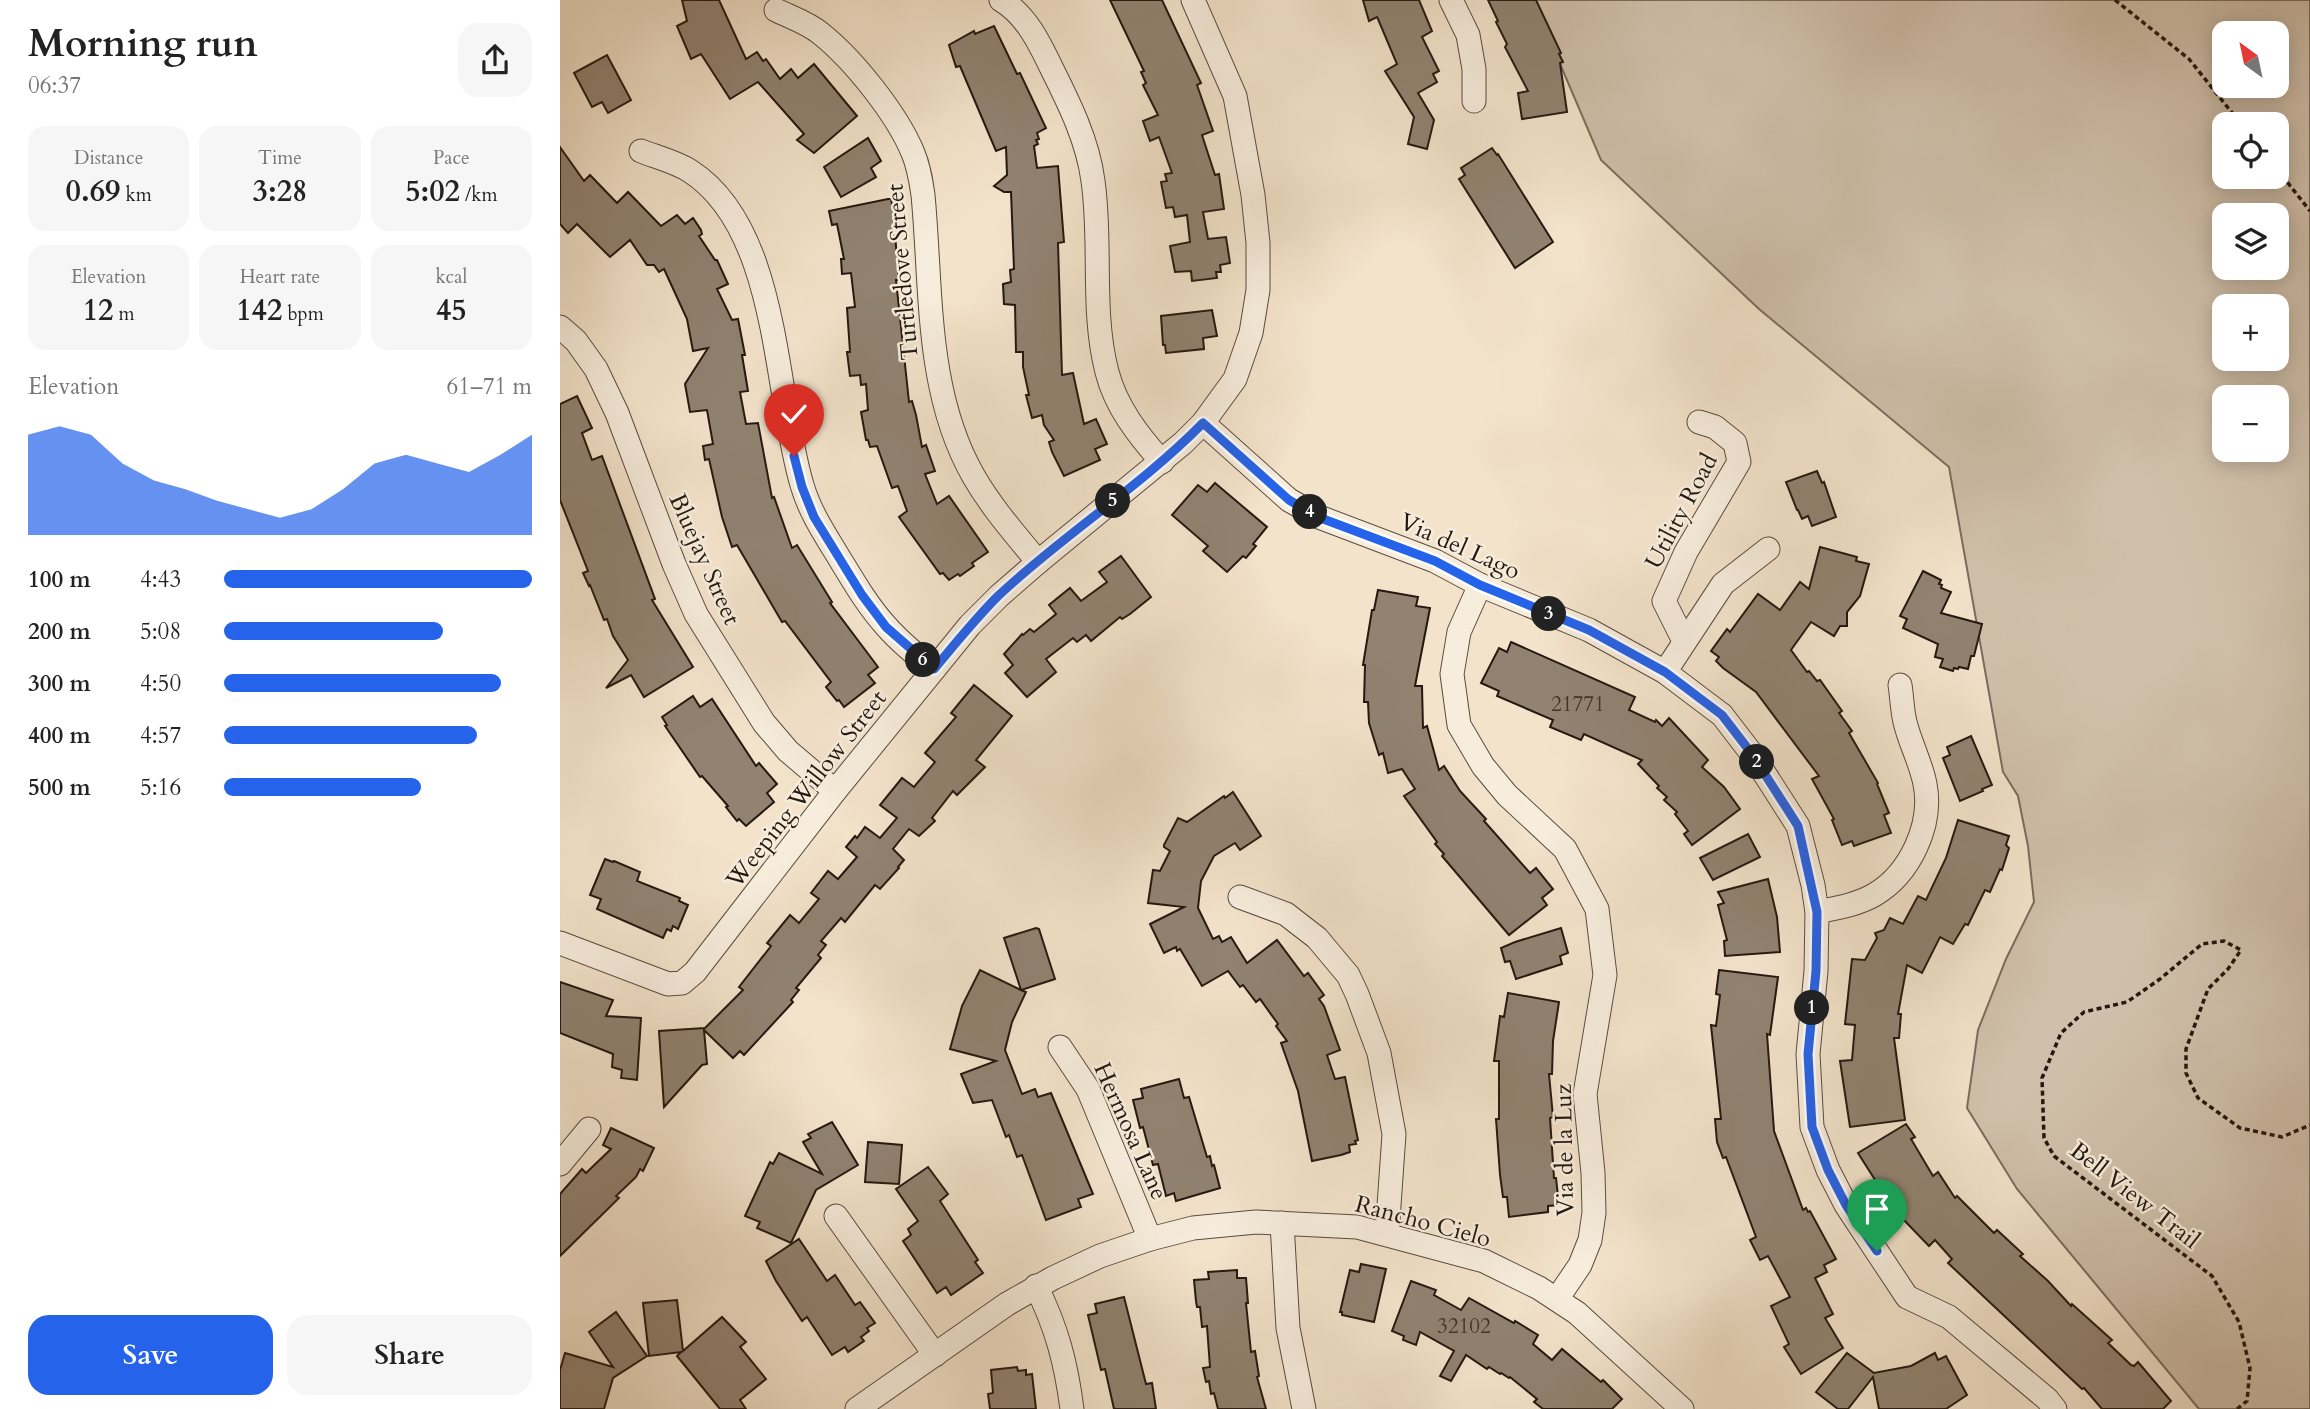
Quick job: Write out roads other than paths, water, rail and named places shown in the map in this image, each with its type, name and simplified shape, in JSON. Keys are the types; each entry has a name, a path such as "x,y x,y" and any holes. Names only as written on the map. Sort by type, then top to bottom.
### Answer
{"street":[{"path":"1001,0 1011,6 1030,26 1080,130 1093,182 1101,342 1107,373 1135,432 1161,462"},
{"name":"Weeping Willow Street","path":"560,943 656,981 682,983 695,972 835,791 970,625 1038,562 1161,462 1203,423 1235,379 1251,333 1258,290 1258,243 1253,195 1235,96 1193,0"},
{"path":"1451,0 1468,36 1474,69 1474,101"},
{"name":"Turtledove Street","path":"776,10 818,32 853,65 896,120 908,142 919,169 923,195 937,373 946,410 972,474 994,509 1038,562"},
{"path":"641,151 689,170 712,189 733,217 761,281 794,456 814,517 862,595 886,627 934,669"},
{"name":"Bluejay Street","path":"560,327 576,341 596,369 617,413 674,564 696,614 764,723 788,751 835,791"},
{"name":"Utility Road","path":"1684,642 1664,601 1686,552 1740,462 1735,443 1715,427 1699,422"},
{"name":"Via del Lago","path":"1203,423 1289,500 1318,517 1435,561 1480,585 1589,630 1665,672 1722,715 1798,826 1817,912 1816,971 1808,1054 1812,1127 1828,1170 1846,1205 1907,1297 1949,1317 2046,1406"},
{"path":"1665,672 1723,584 1768,549"},
{"name":"Via de la Luz","path":"1480,585 1459,632 1452,674 1459,725 1483,766 1507,795 1565,849 1597,909 1605,975 1585,1094 1593,1173 1594,1213 1590,1240 1580,1265 1557,1299"},
{"path":"1817,912 1850,905 1875,894 1900,871 1912,854 1924,828 1926,787 1905,722 1900,685"},
{"path":"1240,897 1286,914 1317,939 1348,975 1357,994 1379,1053 1394,1134 1387,1234"},
{"name":"Hermosa Lane","path":"1060,1047 1088,1088 1150,1239"},
{"path":"560,1164 589,1129"},
{"path":"836,1216 935,1355"},
{"name":"Rancho Cielo","path":"857,1409 1037,1286 1100,1256 1193,1228 1256,1222 1357,1227 1484,1261 1539,1288 1577,1313 1682,1409"},
{"path":"1282,1223 1288,1328 1304,1409"},
{"path":"1037,1286 1061,1344 1072,1409"}]}
